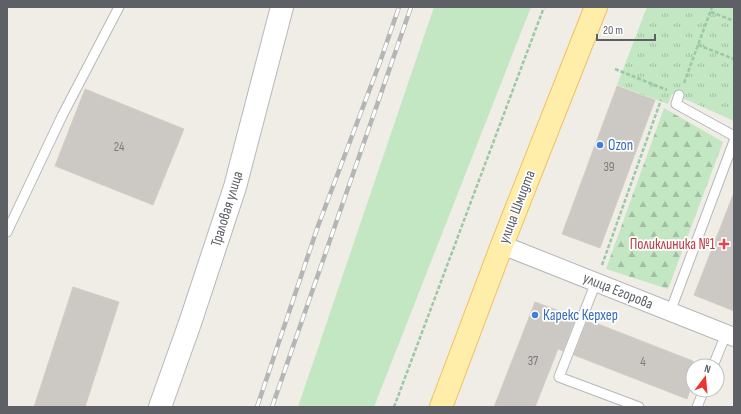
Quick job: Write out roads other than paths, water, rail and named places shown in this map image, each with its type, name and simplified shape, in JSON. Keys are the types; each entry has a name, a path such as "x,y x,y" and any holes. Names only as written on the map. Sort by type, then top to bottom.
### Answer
{"main road":[{"name":"улица Шмидта","path":"441,407 502,245 596,7"}],"street":[{"name":"Траловая улица","path":"160,407 190,323 235,187 282,7"},
{"name":"улица Егорова","path":"502,245 730,336"}],"lane":[{"path":"7,232 62,116 119,7"},
{"path":"679,94 676,104 734,136"},
{"path":"670,312 731,159 734,141"},
{"path":"596,282 559,376 639,407"},
{"path":"718,358 730,336"}],"railway":[{"path":"257,407 318,226 380,62 399,7"},
{"path":"272,407 411,7"}],"place":[{"name":"Ozon","path":"600,145"},
{"name":"Поликлиника №1","path":"724,244"},
{"name":"Карекс Керхер","path":"535,315"}]}
